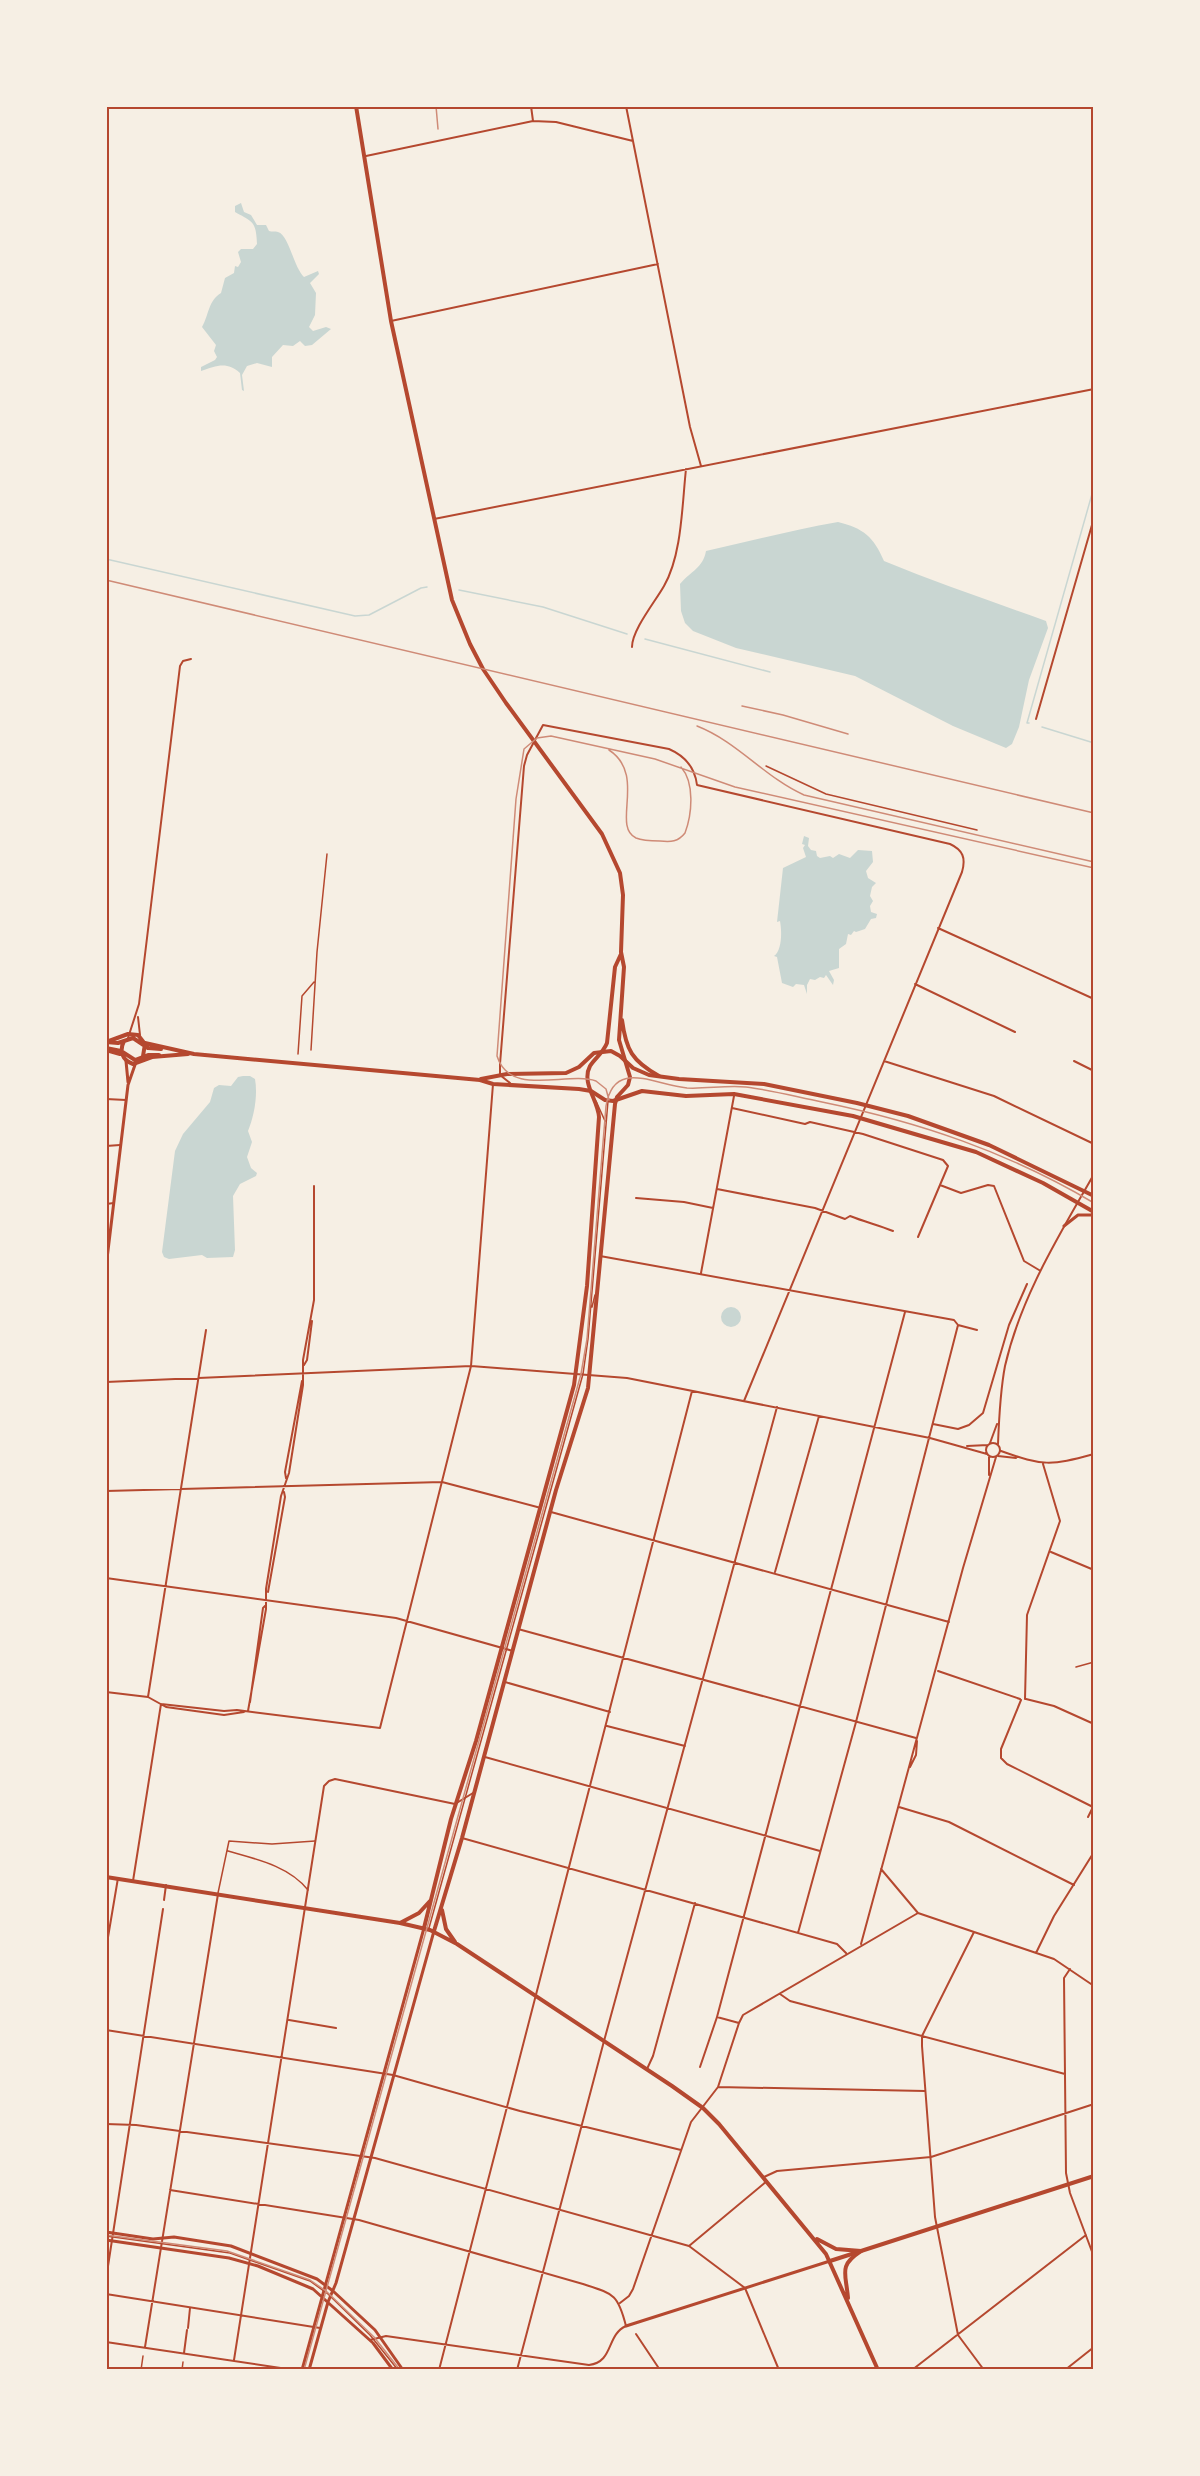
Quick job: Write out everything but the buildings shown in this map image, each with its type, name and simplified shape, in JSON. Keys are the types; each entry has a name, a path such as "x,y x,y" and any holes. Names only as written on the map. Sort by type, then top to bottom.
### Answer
{"main road":[{"path":"356,106 391,321 452,600 483,669 602,834 614,857 621,880 624,914 621,952 624,967 619,1040 630,1080 616,1101 590,1375 442,1909 429,1930"},
{"path":"429,1930 431,1900 455,1804 476,1741 576,1374 593,1211 599,1117 587,1082 588,1070 604,1051 610,1030 615,967 621,952"},
{"path":"620,1010 624,1038 632,1056 641,1066 659,1076"},
{"path":"106,1042 140,1036 146,1045"},
{"path":"121,1053 128,1038"},
{"path":"106,1042 115,1043 128,1038 146,1045 194,1054 480,1080 493,1084 591,1091 608,1101 616,1101 642,1091 686,1096 734,1094 861,1118 976,1152 1078,1202 1094,1214"},
{"path":"140,1058 146,1045"},
{"path":"106,1049 130,1058 153,1054 194,1054"},
{"path":"480,1080 500,1075 566,1073 579,1067 594,1053 604,1051 617,1054 642,1072 659,1076 747,1082 866,1105 908,1116 989,1145 1094,1196"},
{"path":"121,1053 126,1061 135,1064 163,1055"},
{"path":"106,1876 400,1923 429,1930 457,1944 703,2108 814,2237 830,2261 878,2370"},
{"path":"400,1923 419,1913 431,1900"},
{"path":"442,1909 446,1929 457,1944"},
{"path":"830,2261 1094,2176"},
{"path":"814,2237 836,2249 861,2251"},
{"path":"849,2302 845,2265 861,2251"}],"street":[{"path":"531,106 534,121"},
{"path":"626,106 690,426 701,466"},
{"path":"363,157 534,121 556,122 633,141"},
{"path":"391,321 658,264"},
{"path":"434,519 1094,389"},
{"path":"632,647 632,642 664,586 675,561 686,469"},
{"path":"1036,719 1094,518"},
{"path":"140,1036 138,1014 180,666 183,661 191,659"},
{"path":"512,1085 500,1075 524,766 540,727 544,724 669,749 682,756 689,764 697,785 950,844 961,852 965,863 744,1401"},
{"path":"766,766 826,794 977,830"},
{"path":"311,1050 327,855"},
{"path":"938,928 1094,999"},
{"path":"298,1054 302,996 315,982"},
{"path":"915,984 1015,1032"},
{"path":"128,1038 138,1014"},
{"path":"128,1083 135,1064 140,1058"},
{"path":"106,1268 128,1083 126,1061"},
{"path":"884,1061 994,1096 1094,1144"},
{"path":"1074,1061 1094,1071"},
{"path":"106,1692 148,1697 161,1704 380,1728 471,1366 493,1084"},
{"path":"702,1273 734,1094"},
{"path":"594,1097 604,1114 606,1125"},
{"path":"106,1099 126,1100"},
{"path":"309,2370 393,2075 429,1930 583,1374 591,1311 608,1101"},
{"path":"732,1108 805,1124 810,1122 855,1131 944,1160 948,1166 918,1237"},
{"path":"106,1146 120,1145"},
{"path":"1094,1174 1040,1270 1019,1320 1009,1351 998,1421 998,1444 1001,1451 1022,1459 1043,1464 1060,1463 1094,1454"},
{"path":"940,1185 961,1193 988,1185 994,1186 1024,1261 1040,1270"},
{"path":"248,1712 286,1478 291,1462 304,1365 313,1326 314,1186"},
{"path":"717,1189 821,1210 845,1219 850,1216 893,1231"},
{"path":"636,1198 684,1202 713,1208"},
{"path":"106,1204 114,1203"},
{"path":"1064,1226 1078,1215 1094,1214"},
{"path":"600,1256 954,1320 958,1325 977,1330"},
{"path":"933,1424 958,1429 969,1425 983,1413 1009,1325 1027,1284"},
{"path":"591,1311 598,1286"},
{"path":"700,2067 717,2017 905,1312"},
{"path":"798,1933 856,1722 958,1325"},
{"path":"148,1697 206,1330"},
{"path":"106,1382 471,1366 583,1374 627,1378 777,1407 930,1438 997,1457 1022,1459"},
{"path":"440,2370 692,1391"},
{"path":"517,2370 581,2125 777,1407"},
{"path":"775,1573 819,1416"},
{"path":"989,1478 989,1444 998,1421"},
{"path":"964,1446 998,1444"},
{"path":"861,1944 908,1771 917,1751 916,1738 937,1671 989,1478 1001,1451"},
{"path":"1043,1464 1060,1521 1027,1616 1023,1700 1001,1749 1001,1758 1007,1764 1093,1807 1088,1817"},
{"path":"106,1491 442,1482 541,1508"},
{"path":"551,1512 949,1622"},
{"path":"1051,1552 1094,1570"},
{"path":"106,1578 407,1621 513,1651"},
{"path":"518,1629 916,1738"},
{"path":"1076,1667 1094,1662"},
{"path":"937,1671 1023,1700 1037,1700 1094,1724"},
{"path":"505,1682 610,1712"},
{"path":"133,1881 161,1704"},
{"path":"607,1726 685,1746"},
{"path":"484,1756 820,1851"},
{"path":"463,1777 474,1768"},
{"path":"234,2360 324,1786 335,1779 455,1804 473,1792"},
{"path":"899,1807 949,1822 1074,1885"},
{"path":"462,1838 837,1944 846,1953"},
{"path":"145,2348 193,2044 229,1841 272,1844 316,1841"},
{"path":"227,1850 268,1862 295,1876 308,1891"},
{"path":"1036,1953 1054,1916 1094,1851"},
{"path":"881,1869 918,1912 1036,1953 1070,1969 1094,1986"},
{"path":"106,1949 118,1878"},
{"path":"164,1900 166,1886"},
{"path":"647,2069 653,2056 695,1903"},
{"path":"106,2279 163,1909"},
{"path":"620,2303 629,2296 633,2289 691,2122 718,2087 743,2015 918,1912"},
{"path":"302,2370 384,2074 429,1930"},
{"path":"974,1932 922,2036 937,2226 958,2335 984,2370"},
{"path":"1070,1969 1064,1978 1068,2184 1094,2257"},
{"path":"780,1994 790,2001 1065,2074"},
{"path":"717,2017 739,2023"},
{"path":"289,2020 336,2028"},
{"path":"106,2030 393,2075 508,2107 681,2150"},
{"path":"718,2087 926,2091"},
{"path":"689,2246 777,2171 931,2157 1094,2104"},
{"path":"106,2124 130,2124 370,2157 689,2246 745,2288 779,2370"},
{"path":"170,2190 353,2219 543,2273 609,2294 620,2303 626,2326"},
{"path":"912,2370 1086,2235"},
{"path":"106,2236 162,2243 250,2262 310,2281 331,2297 372,2339 398,2370"},
{"path":"106,2236 162,2243 174,2237 231,2246 298,2272 324,2284 333,2291 379,2336 403,2370"},
{"path":"372,2339 379,2336 589,2365 600,2363 606,2356 615,2335 626,2326 830,2261"},
{"path":"250,2262 313,2289 372,2339 393,2370"},
{"path":"284,2272 298,2272"},
{"path":"106,2295 314,2326 321,2329"},
{"path":"184,2353 190,2307"},
{"path":"636,2334 660,2370"},
{"path":"106,2343 294,2370"},
{"path":"1065,2370 1094,2347"},
{"path":"141,2370 143,2356"},
{"path":"182,2370 183,2362"},
{"path":"600,2363 601,2369"}],"shaded area":[{"path":"241,203 244,212 251,215 257,225 266,225 269,231 282,234 304,277 318,271 319,274 310,283 316,293 315,315 309,327 313,331 326,327 331,329 312,345 305,346 300,341 293,346 283,345 272,357 272,367 257,363 247,366 242,375 244,391 240,373 231,367 217,366 201,371 201,367 217,357 214,351 216,345 202,327 211,304 221,293 225,278 234,273 235,266 238,267 241,262 238,252 241,249 253,249 257,244 256,231 252,223 235,212 235,206"},
{"path":"838,522 854,527 867,535 884,561 1046,621 1048,628 1029,680 1019,727 1012,744 1006,748 953,726 855,676 736,648 693,631 685,623 681,611 680,584 702,562 706,551"},
{"path":"804,836 809,838 808,846 811,850 816,851 820,858 830,856 833,858 839,854 850,858 858,850 872,851 873,862 866,871 868,878 876,883 872,887 870,896 873,901 870,906 871,912 877,914 865,929 854,931 851,935 848,934 846,944 839,949 839,968 829,971 834,980 833,985 826,975 824,978 810,979 807,994 804,985 796,984 793,987 782,983 777,957 774,956 779,950 781,940 780,921 777,922 783,868 806,857 803,848 805,845 802,844"},
{"path":"238,1077 255,1079 255,1106 248,1131 252,1142 247,1157 251,1168 257,1173 256,1176 240,1184 233,1196 235,1250 233,1257 207,1258 202,1255 169,1259 164,1257 162,1252 175,1151 183,1134 210,1102 214,1088 219,1085 231,1086"},
{"path":"727,1307 735,1307 741,1313 741,1321 735,1327 727,1327 721,1321 721,1313"}],"waterway":[{"path":"1029,723 1027,723 1094,487"},
{"path":"106,559 355,616 369,615 427,587"},
{"path":"459,590 543,607 627,634"},
{"path":"645,639 770,672"},
{"path":"1042,727 1094,743"}],"tram line":[{"path":"609,1100 606,1089 596,1081 584,1079 526,1080 504,1069 497,1056 516,799 524,749 537,738 551,736 655,759 735,787 1094,868"},
{"path":"609,750 620,760 626,773 629,832 642,840 671,841 677,840 685,833 691,799 689,781 681,767"},
{"path":"304,2370 581,1374 587,1339 606,1106 610,1091 626,1078 637,1078 687,1088 731,1086 755,1088 858,1110 928,1129 996,1154 1094,1203"},
{"path":"106,2235 227,2251 310,2280 326,2291 374,2337 400,2370"}],"railway":[{"path":"436,106 438,129"},
{"path":"106,580 1094,813"},
{"path":"742,706 848,734"},
{"path":"697,726 725,741 776,779 804,795 1094,862"}]}
